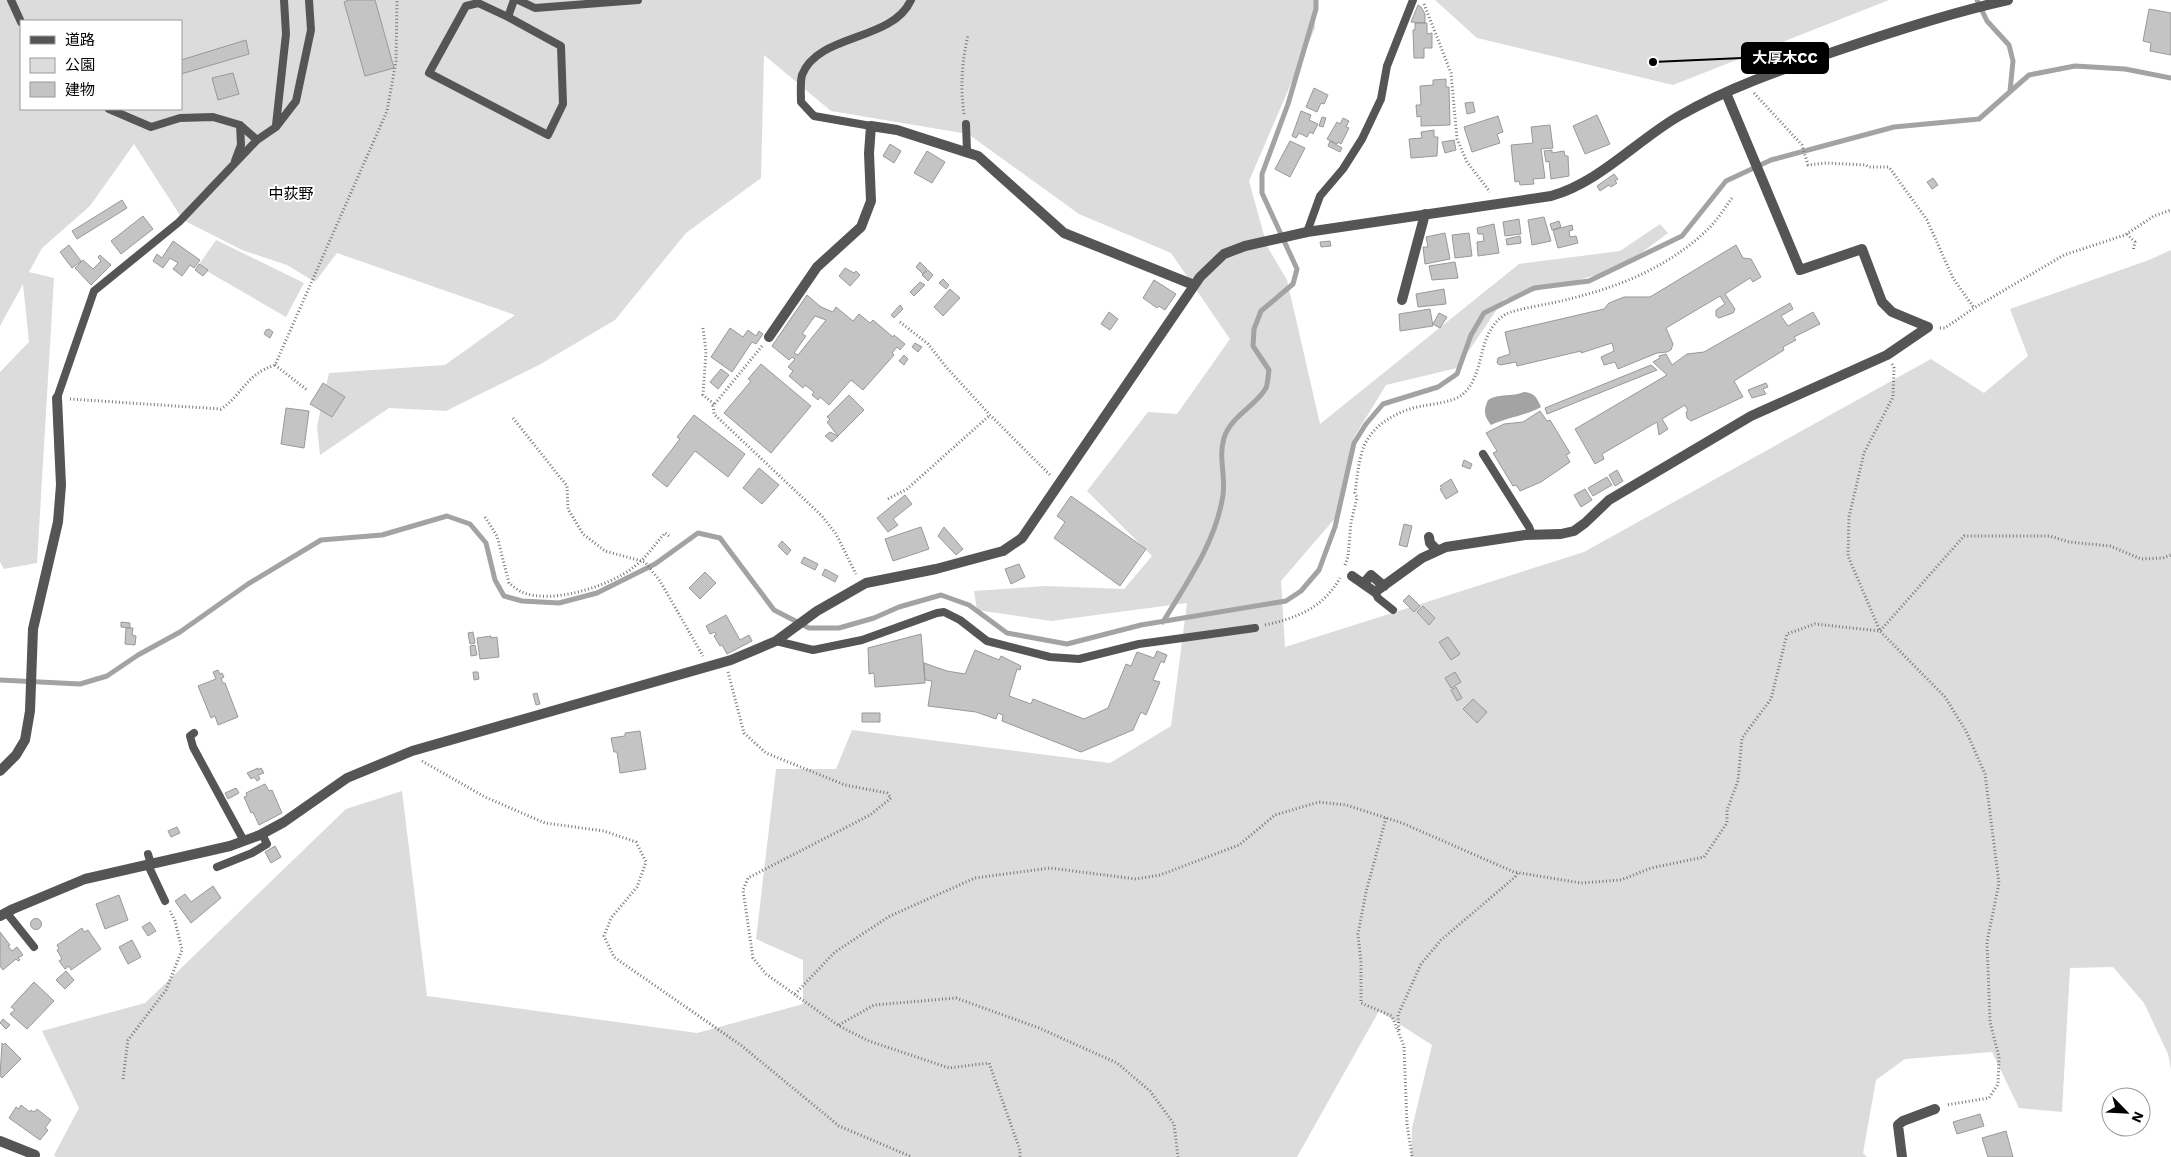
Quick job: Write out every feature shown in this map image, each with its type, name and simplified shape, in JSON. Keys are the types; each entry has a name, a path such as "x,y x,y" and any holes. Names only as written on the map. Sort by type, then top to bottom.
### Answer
{"street":[{"path":"3,914 85,879 149,861 244,841 262,834 284,822 347,778 412,751 725,662 776,641 808,617 862,586 1003,551 1022,538 1194,285 1224,254 1245,246 1303,233 1551,196 1569,191 1606,168 1678,117 1745,83 1890,32 2008,0"},
{"path":"1726,92 1800,270 1862,248 1882,302 1892,312 1928,327"},
{"path":"769,337 817,267 861,228 871,201 869,153 871,126 896,130 978,156 1064,233 1194,285"},
{"path":"1402,300 1425,214"},
{"path":"1352,576 1375,592 1422,558 1446,547 1574,531 1609,500 1751,416 1888,355 1928,327"},
{"path":"0,771 16,755 25,740 30,711 33,629 58,522 61,485 57,398"},
{"path":"1429,537 1430,543 1437,550"},
{"path":"1364,584 1371,575 1384,586"},
{"path":"1902,1157 1898,1125 1903,1120 1934,1109"},
{"path":"0,1140 35,1155"}],"lane":[{"path":"11,0 20,20"},
{"path":"276,128 286,34 284,0"},
{"path":"57,398 94,291 179,222 257,140 276,128 296,101 311,30 309,0"},
{"path":"508,17 514,0"},
{"path":"518,0 535,8 638,0"},
{"path":"871,126 814,116 801,102 802,77 809,62 827,50 888,24 909,5 911,0"},
{"path":"1303,233 1320,196 1343,169 1362,139 1381,99 1387,66 1413,0"},
{"path":"478,3 508,17 561,46 563,104 548,135 429,73 466,6 478,3"},
{"path":"111,110 151,127 180,118 213,117 240,125 257,140"},
{"path":"966,124 967,152"},
{"path":"233,165 241,145 240,125"},
{"path":"1483,454 1529,527 1532,535"},
{"path":"1375,592 1378,598 1393,610"},
{"path":"776,641 813,650 862,640 944,612 960,620 987,641 1050,657 1079,659 1138,644 1255,628"},
{"path":"194,733 190,736 193,747 244,841"},
{"path":"217,867 252,853 267,844 262,834"},
{"path":"149,861 165,901"},
{"path":"3,914 34,947"}],"path":[{"path":"57,398 221,409 230,403 246,382 262,370 275,365 387,112 396,61 397,0"},
{"path":"1420,0 1451,73 1457,139 1467,162 1499,203"},
{"path":"966,124 961,91 968,35"},
{"path":"1745,83 1802,145 1808,165 1826,163 1866,164 1869,168 1889,167 1927,220 1953,278 1974,308"},
{"path":"1255,628 1293,619 1312,608 1328,594 1338,581 1348,557 1351,522 1358,498 1355,493 1362,450 1379,425 1406,409 1439,403 1461,396 1468,388 1479,367 1484,342 1496,322 1508,313 1592,294 1639,276 1666,263 1707,230 1732,198"},
{"path":"1928,327 1944,328 2064,255 2127,234 2154,216 2171,210"},
{"path":"2127,234 2135,242 2133,251"},
{"path":"900,322 928,344 947,368 990,414 1060,483"},
{"path":"703,328 706,352 703,395 714,404"},
{"path":"769,337 712,406 714,414 822,516 836,534 862,586"},
{"path":"1888,355 1894,368 1893,396 1864,453 1849,517 1848,556 1880,631 1945,697 1966,731 1985,774 1999,883 1987,942 1990,1022 1999,1057 1998,1084 1989,1098 1952,1103 1934,1109"},
{"path":"275,365 307,390"},
{"path":"888,499 907,489 990,414"},
{"path":"513,418 567,486 568,509 583,534 605,551 643,561 660,581 709,666"},
{"path":"485,517 497,536 509,583 522,592 537,595 565,595 603,584 643,561 665,533 669,536"},
{"path":"1880,631 1964,536 2050,536 2069,542 2110,546 2141,559 2163,558 2171,555"},
{"path":"795,994 835,952 890,916 975,878 1050,868 1136,879 1160,875 1239,845 1275,815 1319,802 1346,805 1386,818 1518,872 1580,883 1621,880 1650,868 1704,857 1727,823 1727,810 1738,781 1742,738 1771,699 1787,634 1815,624 1880,631"},
{"path":"725,662 744,733 766,754 845,785 887,793 891,798 870,815 748,878 743,890 752,958 766,974 839,1026 869,1042 949,1068 989,1063 1020,1150 1020,1157"},
{"path":"412,751 418,759 485,797 546,823 604,830 636,842 646,862 637,887 611,918 604,936 614,957 742,1046 839,1126 912,1157"},
{"path":"1386,818 1366,892 1358,934 1361,964 1361,1003 1392,1016 1404,1046 1407,1124 1412,1157"},
{"path":"1399,1033 1398,1015 1421,964 1441,940 1515,877 1518,872"},
{"path":"124,1079 128,1040 166,990 182,950 175,921 165,901"},
{"path":"839,1026 874,1005 956,998 1039,1028 1117,1063 1150,1092 1174,1124 1178,1157"}],"green space":[{"path":"0,0 1314,0 1315,28 1249,181 1267,246 1287,280 1320,424 1519,264 1620,251 1660,224 1668,233 1620,269 1504,299 1457,368 1386,385 1353,439 1337,516 1281,581 1285,647 1584,552 1931,359 1984,393 2028,356 2010,309 2149,260 2171,250 2171,1070 2168,1054 2144,1003 2113,967 2070,968 2062,1112 2019,1108 1992,1052 1905,1059 1876,1080 1863,1153 1867,1157 1411,1157 1412,1128 1432,1045 1379,1011 1297,1157 56,1157 54,1155 79,1108 42,1031 145,1003 346,809 402,791 427,996 697,1033 803,1004 803,960 756,939 776,769 836,769 852,730 1110,763 1171,726 1187,603 1051,621 977,610 974,591 1046,586 1124,589 1152,556 1087,491 1148,412 1177,414 1230,339 1171,253 1079,214 968,134 831,111 764,55 761,178 686,233 615,320 539,365 446,411 389,408 320,455 317,426 329,373 445,365 515,315 337,253 315,282 287,265 242,250 183,220 134,144 90,206 42,248 29,272 54,278 37,563 4,569 0,562 0,372 29,342 23,284 0,326"},
{"path":"1435,0 1889,0 1673,85 1477,38"},
{"path":"216,240 304,283 286,317 198,266"}],"shaded area":[{"path":"1524,392 1535,396 1541,407 1491,425 1485,413 1488,400 1497,396"}],"building":[{"path":"349,0 375,0 394,68 365,76 344,2"},
{"path":"1418,5 1425,14 1425,23 1411,22"},
{"path":"2149,9 2171,13 2171,55 2150,51 2151,43 2143,41"},
{"path":"1415,23 1427,23 1427,34 1432,33 1432,48 1424,48 1424,58 1414,58 1413,30 1415,30"},
{"path":"246,40 249,54 182,74 182,60"},
{"path":"233,73 239,94 218,100 212,78"},
{"path":"1446,79 1446,87 1449,87 1450,125 1421,126 1421,116 1417,117 1416,105 1421,105 1420,86 1433,85 1433,80"},
{"path":"1314,88 1328,95 1324,104 1321,103 1317,112 1306,107"},
{"path":"1473,102 1475,112 1467,114 1465,103"},
{"path":"1301,111 1311,115 1309,120 1318,124 1313,134 1310,132 1307,137 1299,133 1296,138 1292,136"},
{"path":"1597,115 1610,144 1585,154 1573,126"},
{"path":"1498,116 1503,132 1497,134 1500,143 1472,152 1464,127"},
{"path":"1322,117 1326,118 1323,127 1319,126"},
{"path":"1343,118 1349,121 1346,127 1349,128 1341,144 1338,142 1337,144 1327,139 1337,122 1340,124"},
{"path":"1550,125 1553,148 1541,149 1545,178 1533,179 1534,184 1520,185 1519,181 1515,182 1511,145 1533,143 1531,127"},
{"path":"1434,130 1434,137 1438,137 1437,156 1411,158 1409,139 1422,138 1421,132"},
{"path":"1454,140 1456,150 1445,153 1442,142"},
{"path":"1290,141 1305,148 1290,177 1275,169"},
{"path":"1330,141 1342,148 1340,152 1328,146"},
{"path":"890,144 901,151 894,163 883,156"},
{"path":"1552,150 1552,153 1564,151 1565,156 1568,156 1569,176 1551,179 1549,161 1546,162 1544,151"},
{"path":"927,151 945,162 932,183 914,173"},
{"path":"1614,174 1618,179 1615,181 1617,183 1611,187 1609,185 1600,191 1597,186"},
{"path":"1933,178 1938,185 1932,189 1927,182"},
{"path":"122,200 127,208 77,239 72,231"},
{"path":"143,216 153,229 121,254 111,241"},
{"path":"1544,217 1551,241 1532,245 1528,220"},
{"path":"1519,219 1521,234 1505,236 1503,222"},
{"path":"1559,221 1561,227 1552,230 1550,224"},
{"path":"1494,224 1499,253 1478,256 1477,242 1484,241 1483,234 1478,234 1477,228"},
{"path":"1572,225 1573,230 1569,231 1570,237 1576,236 1578,243 1558,248 1553,230"},
{"path":"1445,233 1450,259 1425,264 1423,247 1428,247 1426,237"},
{"path":"1469,233 1472,256 1455,258 1452,235"},
{"path":"1520,236 1521,243 1507,245 1506,239"},
{"path":"173,241 200,260 194,268 190,265 182,276 173,269 178,263 170,258 163,268 153,261 157,254 162,258"},
{"path":"1330,241 1331,246 1321,247 1320,242"},
{"path":"69,245 81,261 72,268 60,252"},
{"path":"1736,245 1743,258 1751,259 1761,277 1753,282 1750,278 1725,294 1735,309 1733,313 1719,318 1716,316 1716,310 1725,304 1720,296 1666,328 1673,344 1671,350 1667,352 1657,353 1618,369 1615,362 1604,365 1601,357 1614,351 1612,343 1581,353 1581,351 1517,366 1516,362 1500,365 1497,363 1498,358 1510,354 1505,332 1604,309 1609,303 1624,297 1650,297"},
{"path":"100,255 111,265 91,285 75,268 83,260 93,269 101,261 98,257"},
{"path":"920,262 927,269 923,274 916,267"},
{"path":"1455,262 1458,278 1432,280 1429,266"},
{"path":"199,264 208,270 203,276 195,270"},
{"path":"845,268 854,273 856,271 860,275 850,286 839,276"},
{"path":"928,270 933,275 928,281 922,275"},
{"path":"943,279 949,285 946,289 939,283"},
{"path":"1154,280 1176,294 1165,310 1159,306 1157,308 1143,298"},
{"path":"920,282 925,285 914,296 910,292"},
{"path":"950,289 960,298 943,316 934,307"},
{"path":"1444,289 1446,304 1418,307 1416,294"},
{"path":"807,295 821,307 833,312 836,307 853,321 859,314 870,323 873,320 893,337 894,335 905,344 900,350 897,347 892,353 894,355 863,390 851,380 829,405 820,397 818,400 812,395 814,392 805,385 803,388 789,376 793,371 788,367 795,359 792,357 789,360 772,346","holes":["815,316 826,320 798,355 794,353 806,336 802,334"]},
{"path":"1790,303 1793,309 1781,316 1788,326 1813,312 1820,324 1794,337 1796,340 1783,347 1784,350 1734,381 1743,397 1691,421 1687,418 1686,412 1688,411 1685,405 1662,419 1668,429 1659,435 1657,422 1602,454 1604,459 1595,464 1575,429 1667,375 1653,362 1660,358 1659,356 1666,354 1672,365 1687,354 1704,352"},
{"path":"900,305 903,309 894,318 891,315"},
{"path":"1430,309 1433,326 1400,331 1399,314"},
{"path":"1109,312 1118,319 1110,330 1101,324"},
{"path":"1439,313 1447,317 1440,328 1433,324"},
{"path":"730,328 743,337 748,330 756,336 759,331 763,334 756,344 752,342 732,372 711,357"},
{"path":"269,329 273,332 270,338 264,334"},
{"path":"915,343 922,347 918,352 912,347"},
{"path":"904,355 908,359 904,365 899,361"},
{"path":"761,364 811,406 771,453 724,413 751,381 748,379"},
{"path":"1651,365 1657,370 1547,414 1545,408"},
{"path":"721,369 729,375 718,389 710,382"},
{"path":"323,383 345,397 332,417 310,404"},
{"path":"1766,383 1768,387 1763,389 1766,394 1752,398 1748,390"},
{"path":"849,395 864,410 838,436 827,422 830,419 827,417"},
{"path":"286,408 309,411 304,448 281,444"},
{"path":"1540,411 1547,421 1550,420 1570,453 1566,455 1570,462 1541,482 1520,491 1516,485 1513,486 1493,453 1497,451 1486,433 1504,424 1523,422"},
{"path":"694,415 745,454 728,477 695,451 667,487 652,475 680,439 677,437"},
{"path":"830,432 838,436 832,442 825,436"},
{"path":"1464,460 1472,464 1470,469 1462,466"},
{"path":"759,468 779,485 762,504 743,488"},
{"path":"1617,470 1623,481 1615,486 1609,475"},
{"path":"1607,477 1612,485 1593,496 1588,488"},
{"path":"1451,479 1458,492 1446,499 1440,486"},
{"path":"1585,489 1592,500 1581,507 1574,495"},
{"path":"905,495 912,504 893,519 898,525 888,532 877,518"},
{"path":"1071,496 1146,549 1120,586 1054,538 1065,522 1057,516"},
{"path":"1404,524 1412,526 1407,547 1399,545"},
{"path":"921,527 929,549 893,561 885,539"},
{"path":"944,527 963,549 956,555 938,536"},
{"path":"782,541 791,550 787,555 778,546"},
{"path":"804,557 818,564 815,570 801,563"},
{"path":"1019,564 1025,577 1011,584 1005,569"},
{"path":"825,569 838,576 835,582 822,575"},
{"path":"705,572 716,583 700,599 689,588"},
{"path":"1409,595 1420,606 1414,612 1403,601"},
{"path":"1423,606 1435,618 1429,625 1417,612"},
{"path":"726,615 740,640 749,635 752,641 727,654 714,636 716,635 715,632 710,634 706,626"},
{"path":"121,622 130,623 130,628 121,627"},
{"path":"126,628 133,628 132,635 136,636 135,645 125,644"},
{"path":"473,632 475,643 470,644 468,633"},
{"path":"921,634 925,683 875,687 874,673 869,674 868,648"},
{"path":"491,636 491,638 497,637 499,657 480,659 477,638"},
{"path":"1448,637 1460,654 1451,660 1439,642"},
{"path":"475,645 477,655 471,656 470,646"},
{"path":"975,650 999,660 1001,656 1021,666 1020,670 1017,669 1009,696 1031,704 1033,699 1084,719 1108,708 1126,664 1131,666 1137,652 1154,658 1157,651 1167,655 1164,663 1161,661 1153,680 1160,682 1146,715 1141,712 1133,730 1081,752 1002,721 1003,715 998,713 996,719 976,712 928,706 932,681 925,680 924,663 947,671 965,674"},
{"path":"218,670 224,677 221,679 225,683 238,717 218,725 215,716 211,718 198,686 216,679 213,672"},
{"path":"473,672 478,672 479,679 474,680"},
{"path":"1455,672 1461,682 1451,688 1445,678"},
{"path":"1456,687 1462,698 1457,701 1451,690"},
{"path":"537,693 540,704 536,705 533,694"},
{"path":"1473,699 1487,712 1477,723 1463,709"},
{"path":"862,713 880,713 880,722 862,722"},
{"path":"640,731 646,769 620,773 617,752 614,752 611,738 625,736 625,733"},
{"path":"258,768 258,770 261,768 264,773 258,775 260,779 257,781 254,777 251,779 247,773"},
{"path":"265,784 269,791 272,790 282,813 259,825 244,797 247,796 246,793"},
{"path":"236,788 239,793 228,799 225,793"},
{"path":"177,827 180,833 171,837 168,831"},
{"path":"275,846 281,857 271,863 265,852"},
{"path":"213,886 221,898 191,923 175,901 185,894 191,902"},
{"path":"119,895 128,920 105,929 96,904"},
{"path":"34,919 38,919 41,924 40,928 34,929 31,926 31,922"},
{"path":"150,922 156,931 148,936 142,927"},
{"path":"82,928 84,932 88,930 101,949 71,970 69,966 65,969 59,961 62,959 57,950 59,949 57,945"},
{"path":"0,932 10,945 8,946 12,951 17,947 23,955 18,958 20,960 16,959 3,970 0,966"},
{"path":"132,940 141,957 128,964 119,947"},
{"path":"66,971 74,980 65,989 56,980"},
{"path":"34,982 54,1001 27,1029 10,1014 15,1010 11,1007"},
{"path":"3,1019 10,1025 6,1029 0,1023"},
{"path":"2,1043 3,1045 5,1043 21,1059 2,1078 0,1076"},
{"path":"21,1105 30,1112 31,1110 34,1112 37,1109 51,1120 45,1128 48,1130 40,1140 9,1118 16,1107 19,1109"},
{"path":"1980,1114 1984,1126 1957,1134 1953,1122"},
{"path":"2006,1131 2013,1157 1988,1157 1982,1138"}],"waterway":[{"path":"1163,622 1191,577 1214,529 1223,495 1222,445 1227,430 1256,401 1267,386 1269,370 1253,346 1254,329 1261,311 1293,284 1297,269 1262,193 1262,174 1288,104 1316,9 1316,0"},
{"path":"1977,0 1987,21 2009,45 2013,61 2010,91"},
{"path":"0,680 80,684 107,676 138,655 180,632 248,584 321,540 382,535 447,516 470,524 486,543 495,580 504,596 522,601 559,603 597,593 655,564 698,533 720,538 774,610 809,628 839,628 874,618 899,607 941,595 969,605 1007,633 1067,644 1141,625 1286,601 1301,591 1319,570 1335,527 1354,443 1366,424 1383,404 1438,387 1457,374 1471,335 1484,313 1534,288 1589,281 1682,236 1726,181 1771,160 1894,127 1979,119 2029,75 2075,66 2125,69 2171,78"}],"place":[{"name":"大厚木CC","path":"1653,62"}],"district":[{"name":"中荻野","path":"291,194"}]}
